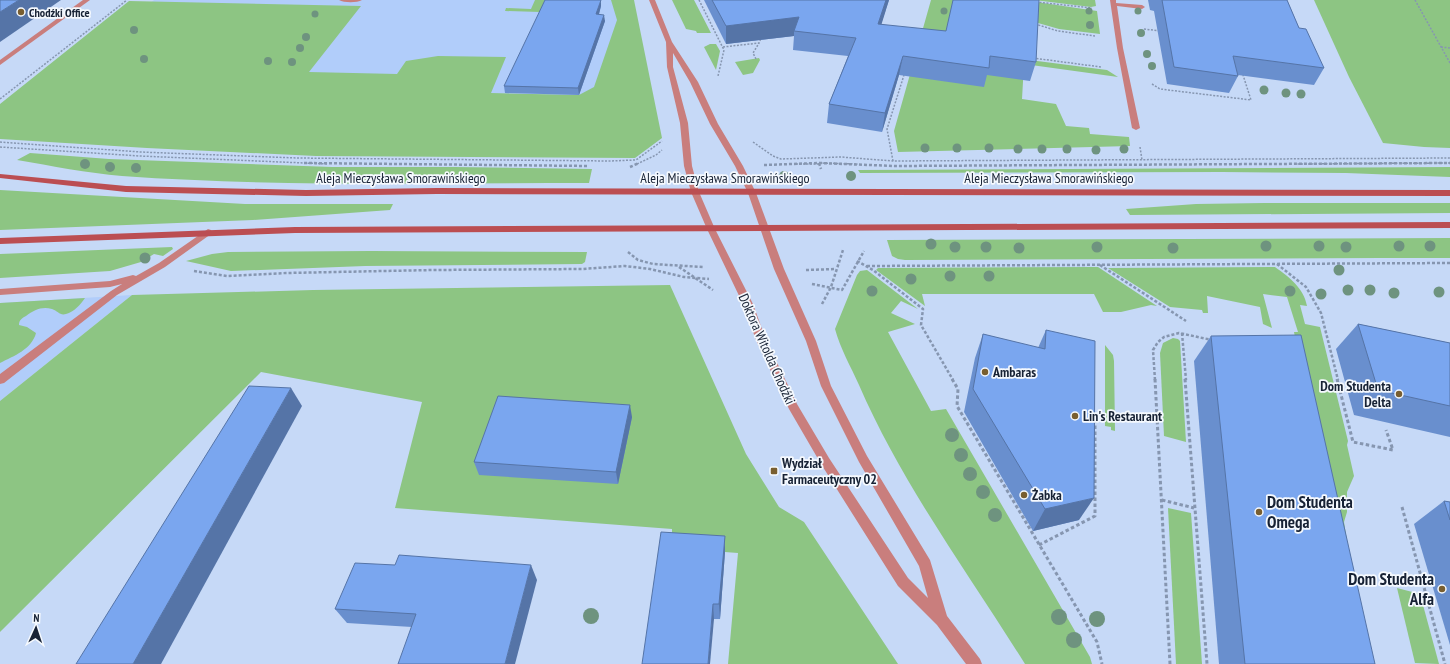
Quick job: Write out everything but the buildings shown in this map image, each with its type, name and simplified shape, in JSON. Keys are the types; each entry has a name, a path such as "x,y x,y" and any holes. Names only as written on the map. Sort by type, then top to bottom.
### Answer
{"main road":[{"name":"Aleja Mieczysława Smorawińskiego","path":"0,176 126,189 230,192 1450,193"},
{"path":"0,241 208,232 489,228 765,229 1450,225"}],"street":[{"path":"0,63 87,0"},
{"path":"342,0 359,0"},
{"name":"Doktora Witolda Chodźki","path":"652,0 670,42 694,82 714,124 739,166 752,193 779,269 811,341 826,386 863,459 925,564 942,620"},
{"path":"1136,128 1127,77 1120,56 1113,2 1142,7"},
{"name":"Doktora Witolda Chodźki","path":"670,42 670,67 684,123 688,166 695,192 711,229 737,281 761,340 793,406 854,508 903,582 942,620 975,664"},
{"path":"0,380 114,293 162,265 208,232"},
{"path":"0,292 110,284 144,276"}],"path":[{"path":"0,99 127,0"},
{"path":"699,0 724,50 719,72"},
{"path":"1415,0 1450,63"},
{"path":"1035,2 1094,9"},
{"path":"1126,5 1130,27 1165,31"},
{"path":"1029,23 1058,31 1098,36"},
{"path":"756,59 753,53 764,33"},
{"path":"723,47 759,43"},
{"path":"1441,47 1450,48"},
{"path":"1026,57 1102,67"},
{"path":"893,161 887,129 904,75"},
{"path":"1152,83 1160,89 1251,100 1243,75"},
{"path":"0,142 140,152 297,158 609,161 636,160 667,137"},
{"path":"0,147 140,156 332,164 592,166"},
{"path":"768,152 775,158 781,159 841,157 893,161 1450,158"},
{"path":"608,167 609,161"},
{"path":"770,165 843,163 895,166 1450,163"},
{"path":"819,164 822,173"},
{"path":"626,167 632,167"},
{"path":"801,270 836,269 843,248"},
{"path":"805,283 842,290 857,260 866,248"},
{"path":"626,250 637,260 678,267 705,267"},
{"path":"857,260 923,309 921,325 958,389 957,406 1097,642 1102,664"},
{"path":"867,266 1450,263"},
{"path":"1277,264 1306,287 1321,313 1352,442 1393,450 1386,430"},
{"path":"1099,265 1186,320"},
{"path":"189,270 227,276 286,273 426,270 582,269 625,266 650,269 684,278 716,280"},
{"path":"1182,334 1207,664"},
{"path":"1170,664 1153,350 1157,341 1165,336 1182,334 1213,340"},
{"path":"1039,545 1095,516 1094,414"},
{"path":"1162,500 1194,508"},
{"path":"1402,507 1445,664"}],"shaded area":[{"path":"154,0 612,0 632,65 624,102 49,88"},
{"path":"132,295 0,401 0,303"}],"green space":[{"path":"535,0 545,0 540,12 505,11 506,8 531,9"},
{"path":"611,0 634,0 662,138 635,158 316,156 0,139 0,104 129,1 361,6 309,72 397,74 406,61 438,56 506,57 491,93 579,95 594,87 617,20"},
{"path":"672,0 694,0 711,33 697,33 696,31 686,29"},
{"path":"931,0 1023,0 1097,11 1100,34 1059,29 1038,23 984,16 985,75 1006,57 1107,70 1118,77 1024,64 1022,99 1056,104 1066,126 1089,128 1090,134 1129,137 1130,146 898,152 894,131"},
{"path":"1034,0 1095,0 1096,6 1091,7"},
{"path":"1314,0 1450,0 1450,148 1383,143 1349,77"},
{"path":"710,44 716,44 720,51 716,70 704,47"},
{"path":"759,58 760,60 753,73 743,75 735,62"},
{"path":"30,153 109,159 332,167 592,169 589,183 355,184 238,182 122,176 17,160"},
{"path":"1450,167 1450,177 1346,173 1222,172 860,173 858,170"},
{"path":"0,190 245,204 393,204 390,210 253,220 0,230"},
{"path":"1450,203 1450,213 1130,215 1126,209 1196,204"},
{"path":"1450,238 1450,258 905,260 892,256 887,240"},
{"path":"172,247 173,249 163,256 154,254 141,262 110,271 0,278 0,254"},
{"path":"228,252 587,252 585,262 582,264 365,266 231,271 186,261 212,254"},
{"path":"1098,267 1157,306 1151,305 1121,312 1103,312 1094,294 922,294 925,306 876,270 878,268"},
{"path":"1275,267 1290,279 1303,294 1307,306 1300,305 1305,324 1320,327 1348,441 1347,445 1354,476 1347,492 1347,512 1344,522 1348,547 1300,363 1294,332 1298,332 1287,297 1263,294 1272,328 1263,324 1260,307 1207,296 1208,313 1203,313 1202,310 1170,307 1108,268"},
{"path":"867,270 918,309 901,301 891,313 915,324 888,332 931,411 946,409 1090,657 1092,664 1025,664 937,528 895,458 876,422 846,357 835,329 857,275 860,271"},
{"path":"670,285 746,454 779,507 804,522 898,664 728,664 738,553 672,548 672,529 395,508 422,402 261,372 0,632 0,401 132,295 313,290"},
{"path":"85,298 74,310 66,314 61,314 48,308 41,308 22,318 19,325 27,327 36,333 34,339 27,348 0,363 0,303"},
{"path":"1173,338 1180,341 1186,442 1164,436 1160,353 1163,343"},
{"path":"1105,345 1113,355 1114,361 1115,431 1111,430 1111,427 1105,426"},
{"path":"1168,508 1191,513 1202,664 1176,664"},
{"path":"1397,588 1420,594 1439,664 1415,663"}],"place":[{"name":"Chodźki Office","path":"21,12"},
{"name":"Ambaras","path":"985,372"},
{"name":"Dom Studenta Delta","path":"1399,394"},
{"name":"Lin's Restaurant","path":"1075,416"},
{"name":"Wydział Farmaceutyczny 02","path":"774,471"},
{"name":"Żabka","path":"1024,495"},
{"name":"Dom Studenta Omega","path":"1259,512"},
{"name":"Dom Studenta Alfa","path":"1442,589"}]}
